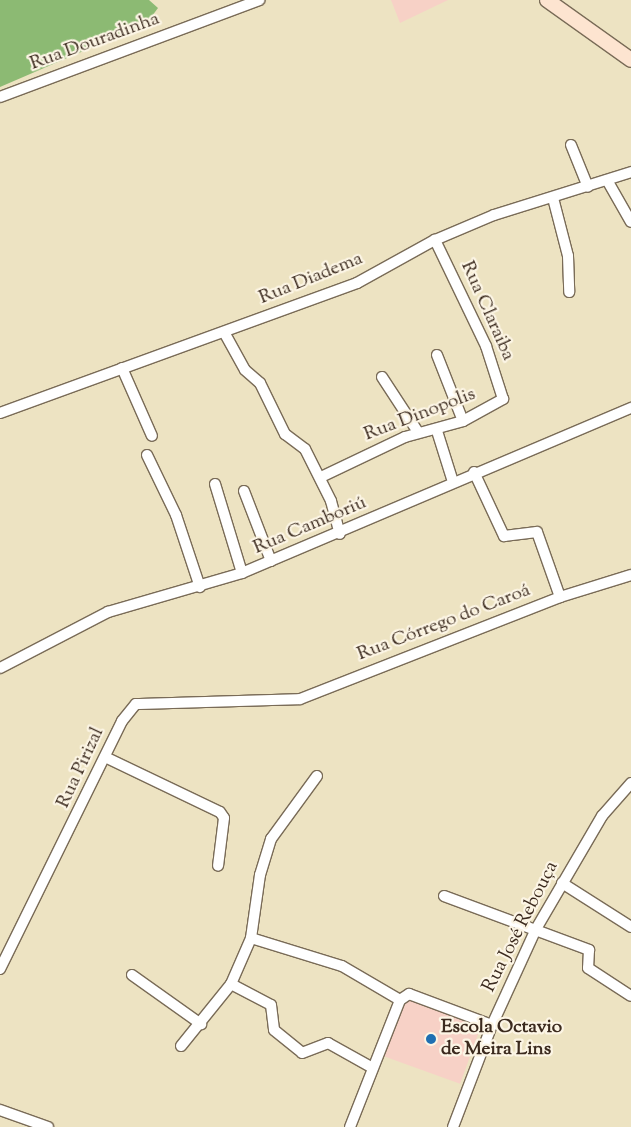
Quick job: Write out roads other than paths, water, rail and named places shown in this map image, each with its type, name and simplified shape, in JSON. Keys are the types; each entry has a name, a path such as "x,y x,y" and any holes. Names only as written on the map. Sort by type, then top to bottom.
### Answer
{"main road":[{"path":"547,0 631,60"}],"street":[{"name":"Rua Douradinha","path":"0,97 258,0"},
{"path":"571,145 588,187"},
{"name":"Rua Diadema","path":"0,413 356,283 435,240 631,172"},
{"path":"607,180 631,222"},
{"path":"553,198 568,256 569,292"},
{"name":"Rua Claraiba","path":"435,240 486,346 504,397"},
{"path":"224,332 245,370 260,383 284,434 292,444 305,449 321,477 340,534"},
{"path":"437,355 463,421"},
{"path":"122,368 152,436"},
{"path":"382,377 418,432"},
{"name":"Rua Dinopolis","path":"321,477 418,432 436,431 463,421 504,397"},
{"name":"Rua Camboriú","path":"0,668 58,635 126,605 200,587 242,573 340,534 474,472 631,408"},
{"path":"436,431 453,482"},
{"path":"147,455 176,515 200,587"},
{"path":"474,472 504,536 537,532 560,598"},
{"path":"215,484 242,573"},
{"path":"244,491 271,561"},
{"name":"Rua Córrego do Caroá","path":"270,702 329,689 560,598 631,576"},
{"name":"Rua Pirizal","path":"0,969 130,708 143,701 270,702"},
{"path":"105,758 220,812 224,818 218,866"},
{"path":"181,1046 201,1024 231,984 251,938 260,875 271,838 317,776"},
{"name":"Rua José Rebouça","path":"453,1127 492,1024 536,930 602,816 631,783"},
{"path":"562,883 631,927"},
{"path":"444,896 589,950 588,968 631,996"},
{"path":"251,938 342,966 400,1000"},
{"path":"132,975 201,1024"},
{"path":"231,984 271,1005 274,1030 302,1053 332,1044 373,1068"},
{"path":"350,1127 400,1000 409,994 492,1024"},
{"path":"0,1110 48,1127"}],"place":[{"name":"Escola Octavio de Meira Lins","path":"431,1039"}]}
